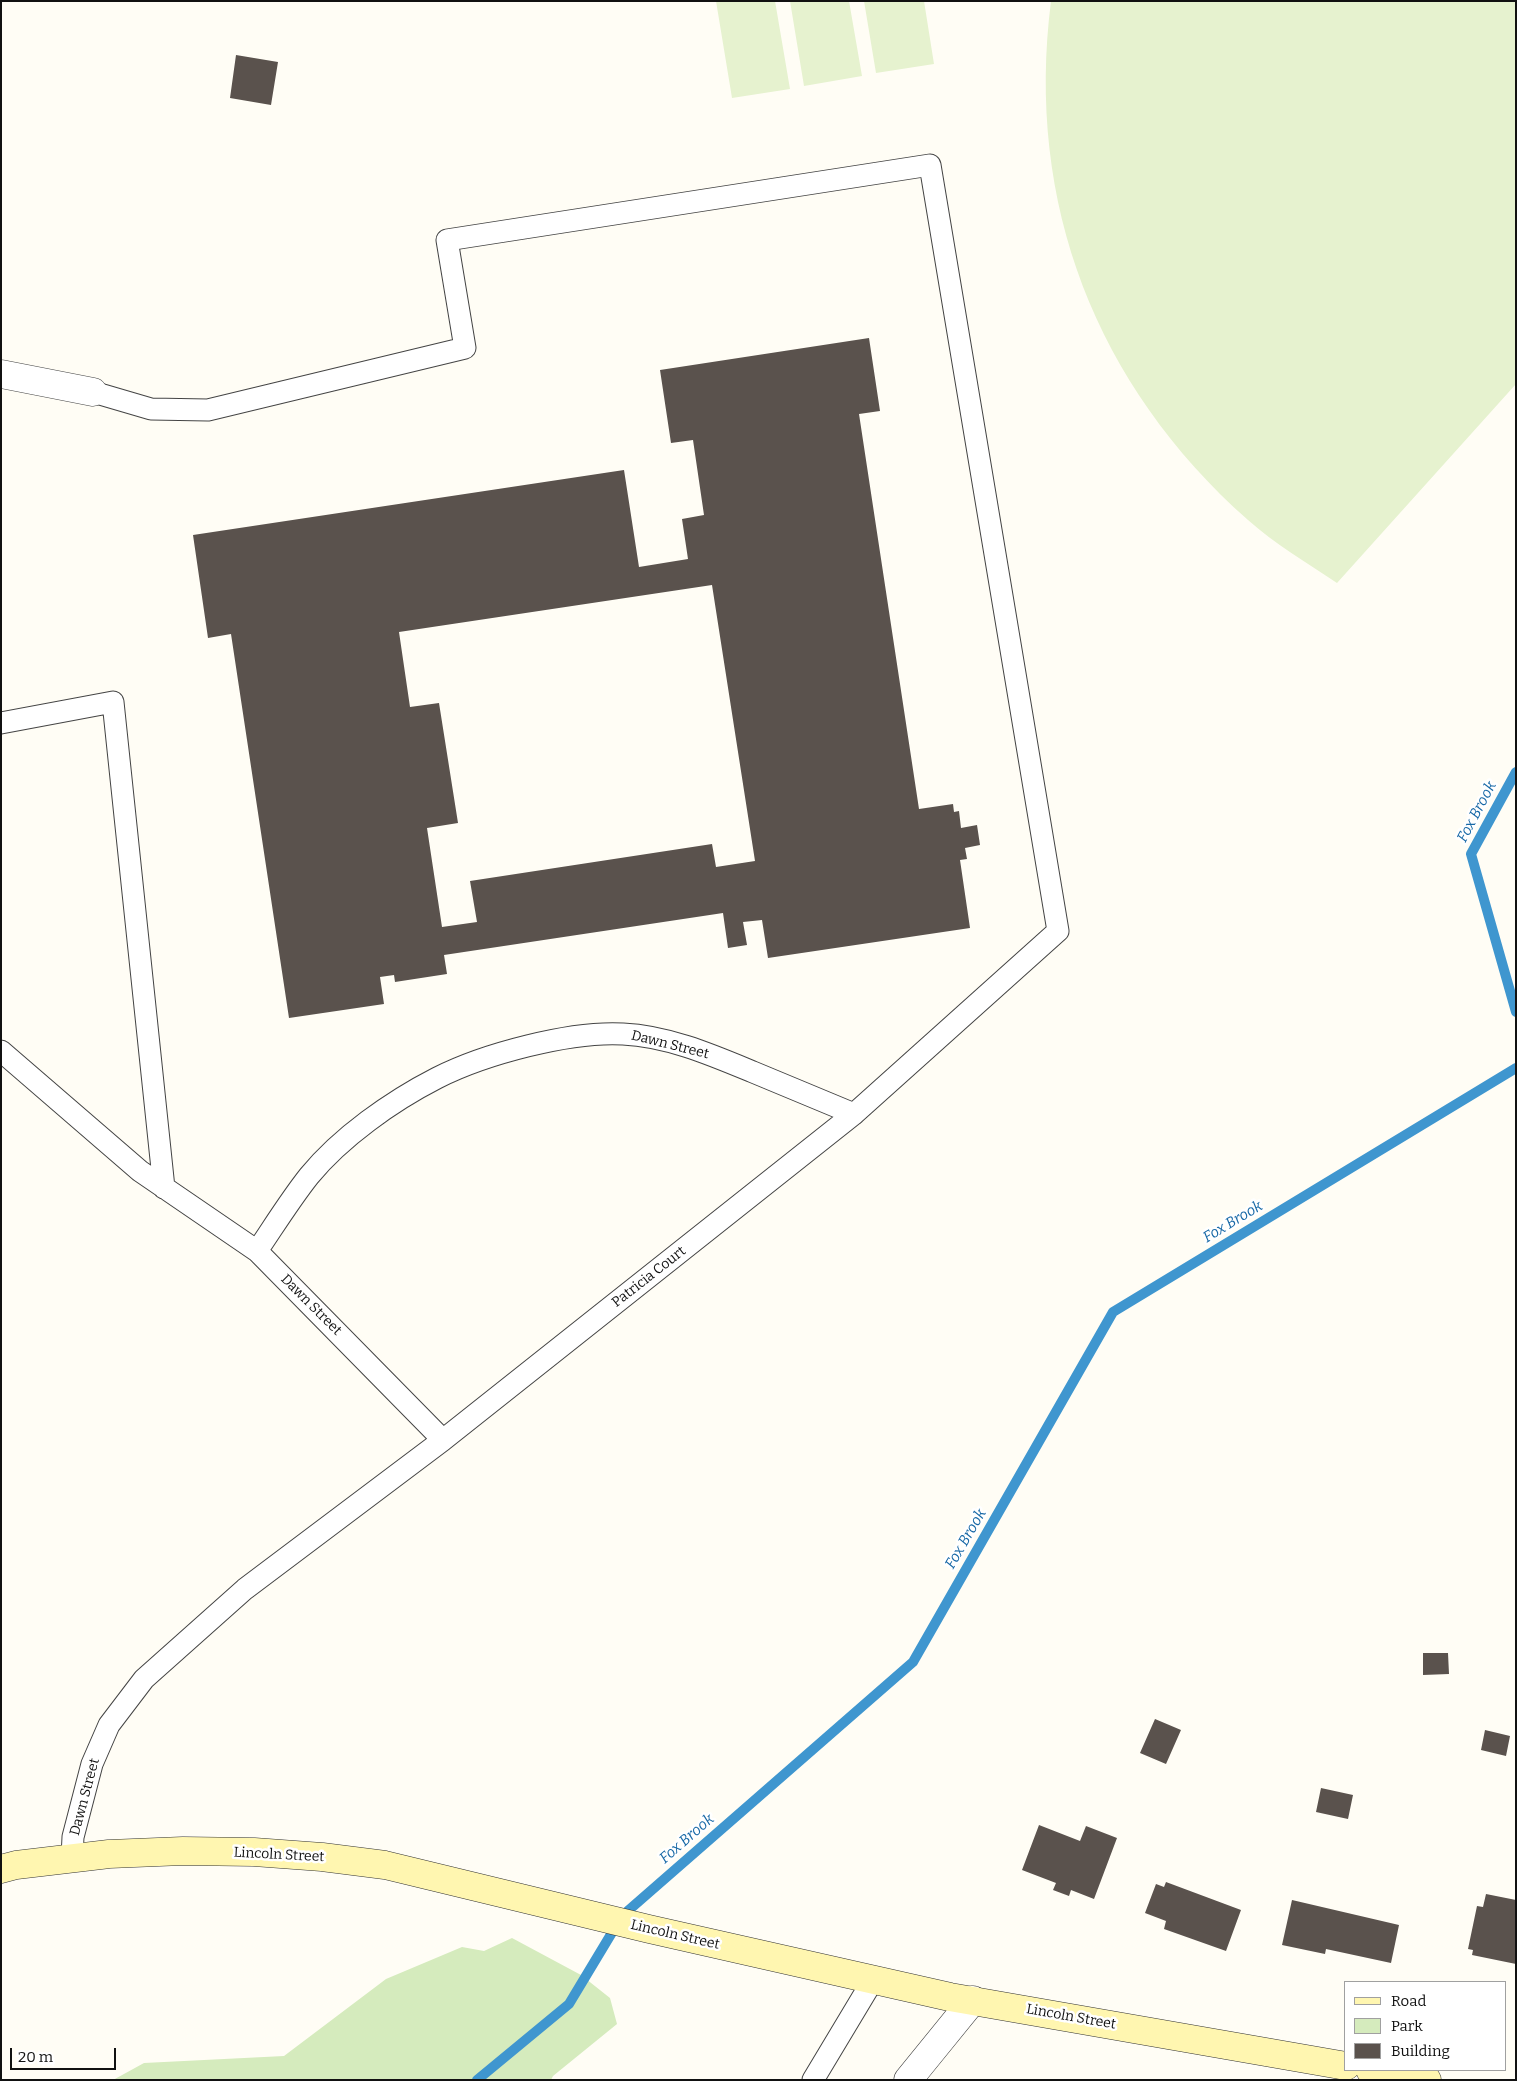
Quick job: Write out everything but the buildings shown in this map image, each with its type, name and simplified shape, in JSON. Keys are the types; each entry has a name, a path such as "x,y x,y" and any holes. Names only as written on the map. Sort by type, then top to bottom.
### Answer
{"main road":[{"name":"Lincoln Street","path":"1,1869 72,1857 183,1851 254,1852 322,1857 386,1865 650,1929 873,1980 972,2000 1344,2066"},
{"path":"1376,2071 1427,2080"}],"street":[{"path":"1,374 93,392"},
{"path":"908,2080 972,2000"}],"lane":[{"name":"Patricia Court","path":"93,392 151,409 208,410 465,348 447,240 930,165 1058,931 854,1114 443,1440"},
{"path":"1,723 113,702 164,1188"},
{"name":"Dawn Street","path":"72,1857 74,1837 92,1764 109,1725 144,1680 245,1589 443,1440 257,1251 309,1176 380,1113 438,1077 499,1055 553,1040 593,1035 624,1034 652,1038 715,1056 854,1114"},
{"path":"1,1052 140,1171 257,1251"},
{"path":"813,2080 873,1980"}],"green space":[{"path":"716,1 775,1 790,89 732,98"},
{"path":"790,1 849,1 862,76 804,86"},
{"path":"864,1 924,1 934,64 876,73"},
{"path":"1051,1 1516,1 1516,384 1337,583 1258,529 1195,467 1149,410 1112,350 1083,286 1062,218 1049,148 1046,76"},
{"path":"512,1938 581,1975 610,1998 617,2024 553,2076 551,2080 113,2080 144,2063 284,2056 386,1979 462,1947 484,1951"}],"waterway":[{"name":"Fox Brook","path":"1516,772 1471,854 1516,1012"},
{"name":"Fox Brook","path":"477,2080 569,2004 622,1916 913,1662 1113,1312 1516,1068"}]}
